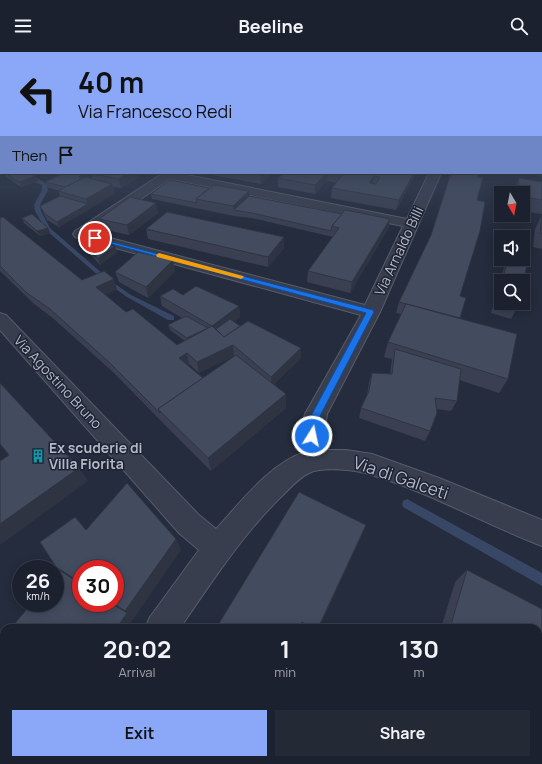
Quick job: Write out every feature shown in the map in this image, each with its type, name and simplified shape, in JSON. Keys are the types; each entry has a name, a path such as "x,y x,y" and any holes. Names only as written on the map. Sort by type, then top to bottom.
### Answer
{"street":[{"path":"371,312 80,234 169,174 412,224"},
{"name":"Via Arnaldo Billi","path":"319,460 312,436 316,414 371,312 435,174"},
{"name":"Via Agostino Bruno","path":"0,319 189,524 218,548"},
{"name":"Via di Galceti","path":"164,624 218,548 266,495 291,471 304,464 319,460 346,460 372,464 430,486 542,533"}],"building":[{"path":"7,174 29,174 36,176 19,182"},
{"path":"61,174 84,174 79,177 83,178 66,187 45,182"},
{"path":"95,174 126,174 118,179"},
{"path":"283,174 326,174 315,185 278,178"},
{"path":"343,174 413,174 399,200 332,188","holes":["374,176 380,177 376,184 369,183"]},
{"path":"451,174 478,174 478,177 483,178 477,200 485,202 480,231 460,296 466,298 460,318 399,302 431,235"},
{"path":"85,177 112,184 86,199 58,191"},
{"path":"519,178 542,182 542,200 530,198 530,186 518,186"},
{"path":"170,180 209,188 196,199 197,203 151,194"},
{"path":"214,185 249,191 233,206 196,199"},
{"path":"60,196 88,204 57,222 45,214 40,206"},
{"path":"249,196 342,214 332,226 331,231 234,210"},
{"path":"130,197 156,203 127,225 99,219"},
{"path":"345,210 390,219 352,282 308,271 339,228 332,226"},
{"path":"167,212 284,237 268,257 146,229"},
{"path":"32,214 48,228 37,231 22,218"},
{"path":"542,215 542,234 540,234"},
{"path":"3,217 82,280 104,271 114,279 96,287 126,312 133,309 177,345 212,326 224,337 248,321 301,348 271,377 233,345 197,362 187,353 179,358 203,378 158,409 160,413 110,363 50,309 27,293 0,266 0,218"},
{"path":"94,241 115,246 98,259 86,246"},
{"path":"138,252 173,260 146,287 115,272"},
{"path":"506,266 527,266 525,274 504,274"},
{"path":"196,286 239,306 212,326 160,296 173,289 183,295"},
{"path":"406,304 517,334 508,379 388,342"},
{"path":"186,316 208,328 187,338 168,325"},
{"path":"230,319 240,326 224,337 216,329"},
{"path":"395,349 461,369 457,401 435,398 437,413 430,431 361,408 369,391 372,373 392,374"},
{"path":"236,355 286,394 208,458 158,409"},
{"name":"Ex scuderie di Villa Fiorita","path":"0,383 79,468 0,524 0,461 9,455 0,444"},
{"path":"127,483 176,539 125,611 124,560 72,560 72,577 64,572 64,560 52,560 40,542 75,517 86,530"},
{"path":"299,492 366,525 320,624 305,624 302,622 301,624 218,624"},
{"path":"467,570 542,609 542,624 451,624"},
{"path":"64,573 72,578 72,612 124,611 127,613 120,624 14,624 24,612 64,612"}],"waterway":[{"path":"18,174 44,184 45,190 37,205 38,211 48,229 109,282 129,296 171,318"},
{"path":"407,504 542,580"}],"slow traffic":[{"path":"159,255 241,277"}],"place":[{"name":"Ex scuderie di Villa Fiorita","path":"38,456"}],"route":[{"path":"95,238 371,312 316,414 312,436"}]}
